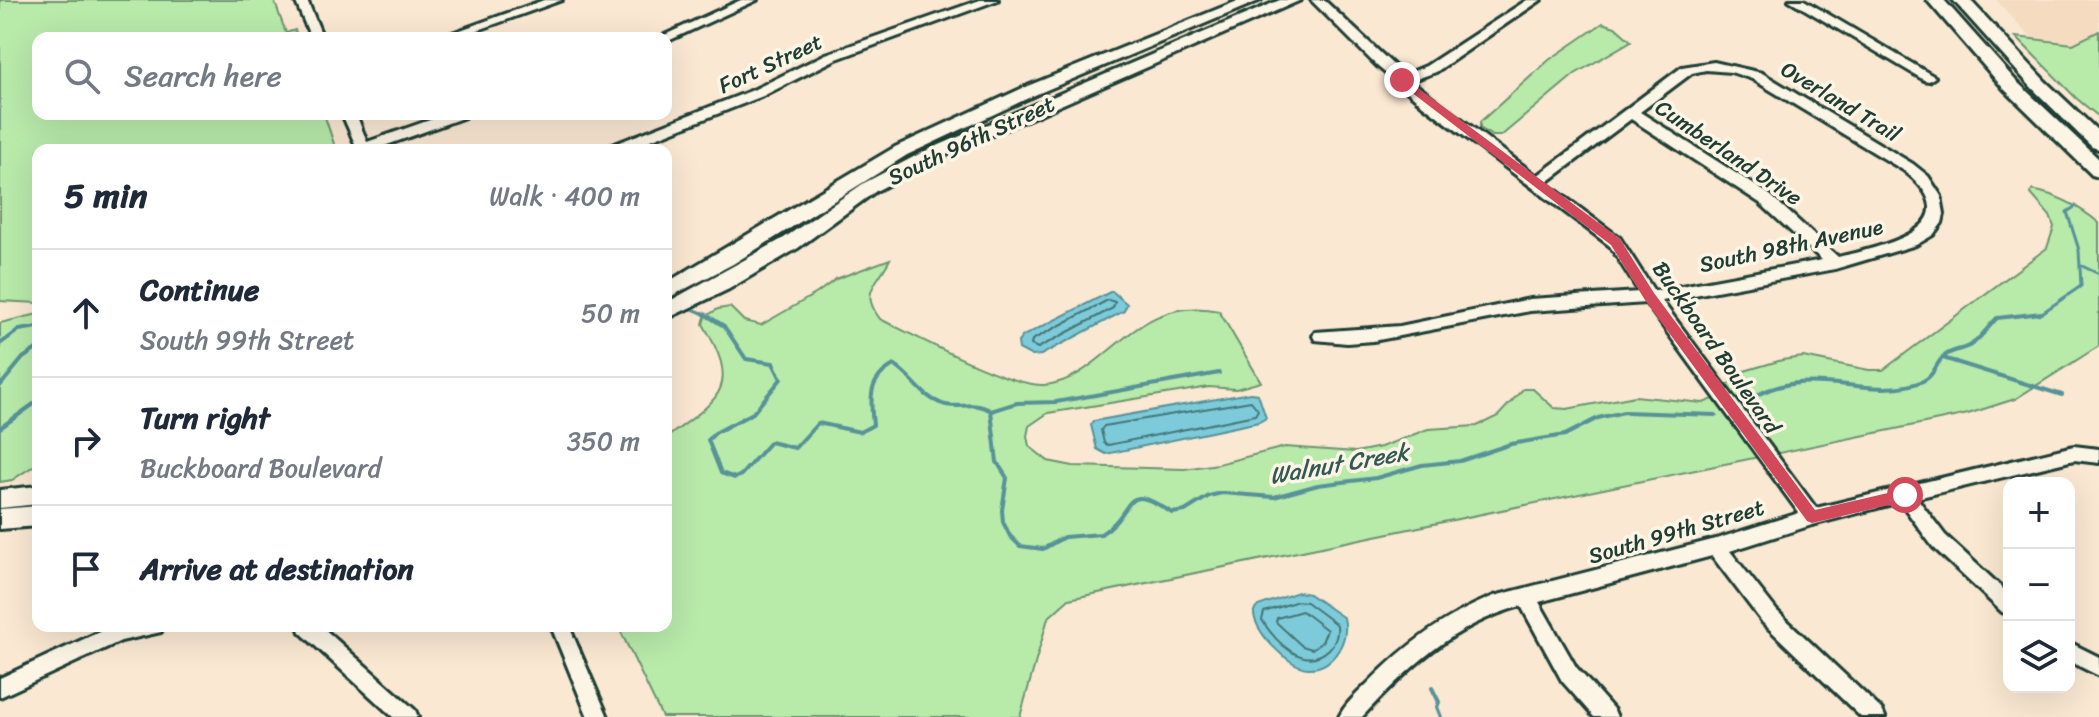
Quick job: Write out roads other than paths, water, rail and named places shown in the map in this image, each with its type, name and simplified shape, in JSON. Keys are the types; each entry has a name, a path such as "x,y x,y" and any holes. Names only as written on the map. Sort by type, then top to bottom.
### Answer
{"highway":[{"path":"1935,0 2010,85 2099,170"},
{"path":"1961,0 2029,75 2099,143"}],"main road":[{"name":"South 96th Street","path":"672,308 898,153 963,121 1253,0"},
{"name":"South 96th Street","path":"672,290 718,276 791,243 870,187 929,156 1293,0"},
{"path":"0,499 32,496"},
{"path":"0,519 32,516"}],"street":[{"path":"301,0 314,32"},
{"path":"462,32 556,0"},
{"path":"672,35 751,0"},
{"name":"Fort Street","path":"628,144 729,105 830,57 992,0"},
{"name":"Buckboard Boulevard","path":"1317,0 1402,80 1615,242 1650,297 1812,517"},
{"path":"1402,80 1431,69 1535,0"},
{"path":"1795,0 1929,77"},
{"name":"Overland Trail","path":"1631,113 1687,70 1705,64 1732,67 1757,76 1923,178"},
{"path":"1537,183 1631,113"},
{"name":"Cumberland Drive","path":"1631,113 1765,199 1835,263"},
{"path":"351,120 360,144"},
{"path":"378,144 444,120"},
{"name":"South 98th Avenue","path":"1321,336 1366,336 1532,305 1650,297 1835,263 1878,252 1925,234 1935,222 1938,208 1923,178"},
{"name":"South 99th Street","path":"1349,717 1406,656 1474,612 1716,547 1812,517 2074,453 2099,456"},
{"path":"1905,495 1939,541 2003,600"},
{"path":"1716,547 1770,617 1875,717"},
{"path":"1526,597 1569,674 1607,717"},
{"path":"0,688 119,632"},
{"path":"314,632 408,717"},
{"path":"563,632 598,717"},
{"path":"2075,654 2096,666"}],"water":[{"path":"1112,291 1127,304 1124,311 1041,355 1032,356 1019,349 1018,342 1023,336"},
{"path":"1258,394 1266,418 1259,422 1106,454 1097,449 1091,425 1094,421"},
{"path":"1298,592 1309,594 1344,618 1344,635 1338,652 1317,667 1308,668 1291,662 1273,647 1255,619 1254,611 1258,606"}],"waterway":[{"name":"Walnut Creek","path":"2042,313 2081,286 2079,250 2067,212 2076,206"},
{"path":"2082,266 2099,274"},
{"name":"Walnut Creek","path":"688,307 705,314"},
{"name":"Walnut Creek","path":"1752,398 1774,388 1797,383 1903,387 1930,376 1943,357 1971,345 1997,318 2042,313"},
{"name":"Walnut Creek","path":"705,314 724,326 746,359 773,363 781,379 753,413 715,433 708,440 721,473 735,478 770,442 795,448 818,423 860,432 873,425 871,406 875,383 894,365 933,400 946,405 978,406 991,411"},
{"name":"Walnut Creek","path":"0,344 19,330 32,328"},
{"name":"Walnut Creek","path":"0,386 23,358 32,352"},
{"path":"1943,358 2062,395"},
{"path":"991,411 1017,403 1056,402 1219,373"},
{"name":"Walnut Creek","path":"0,428 32,405"},
{"name":"Walnut Creek","path":"991,411 997,462 1007,478 1003,522 1020,546 1043,549 1064,537 1101,534 1136,498 1144,498 1172,513 1185,511 1209,496 1222,493 1274,497 1318,485 1376,478 1422,465 1460,461 1511,444 1565,435 1598,418 1624,412 1716,415"},
{"path":"1432,688 1439,702 1437,707 1441,717"}]}
